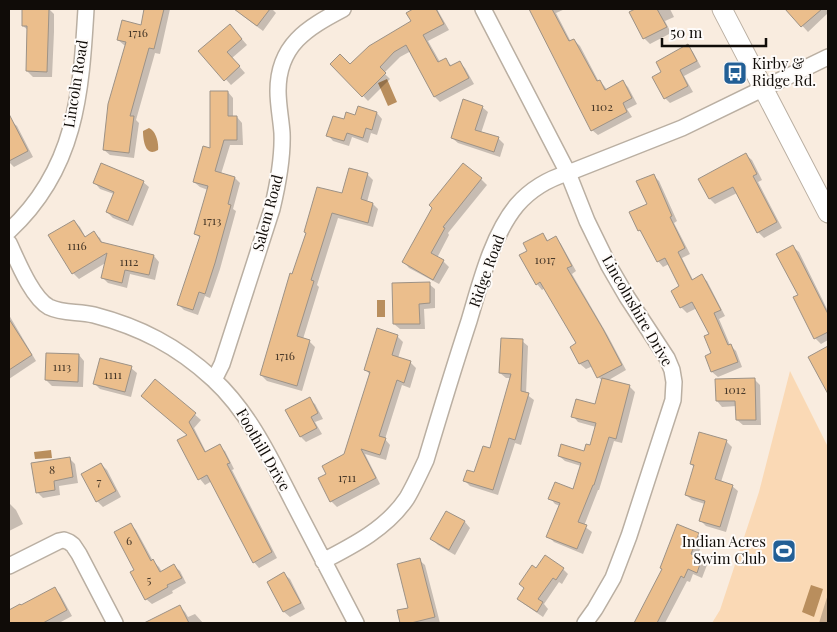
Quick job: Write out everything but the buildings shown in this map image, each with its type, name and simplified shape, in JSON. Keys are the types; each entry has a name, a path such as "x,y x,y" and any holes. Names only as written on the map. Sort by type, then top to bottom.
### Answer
{"main road":[{"path":"722,9 828,213"}],"street":[{"name":"Lincoln Road","path":"9,231 35,203 60,162 77,100 86,9"},
{"name":"Salem Road","path":"214,380 228,346 272,209 278,184 282,134 278,91 279,74 284,58 291,45 302,34 318,22 343,9"},
{"name":"Lincolnshire Drive","path":"483,9 568,174 609,266 667,358 674,382 672,400 629,536 613,578 585,623"},
{"name":"Ridge Road","path":"324,561 374,532 394,514 417,481 426,460 480,284 500,232 517,205 529,193 553,178 568,174 682,128 828,57"},
{"name":"Foothill Drive","path":"9,243 28,282 40,299 48,306 60,311 91,314 148,333 195,363 234,400 273,464 356,623"},
{"path":"9,566 54,542 64,540 69,542 79,554 115,623"}],"shaded area":[{"path":"387,79 397,102 388,106 378,83"},
{"path":"149,128 154,132 157,141 158,150 154,152 150,152 144,143 143,131"},
{"path":"377,300 385,300 385,317 377,317"},
{"name":"Indian Acres Swim Club","path":"790,371 828,447 828,623 712,623 720,610 759,492"},
{"path":"51,450 52,458 35,459 34,452"},
{"path":"811,585 823,589 814,617 802,612"}],"place":[{"name":"Kirby & Ridge Rd.","path":"735,73"},
{"name":"Indian Acres Swim Club","path":"784,551"}]}
